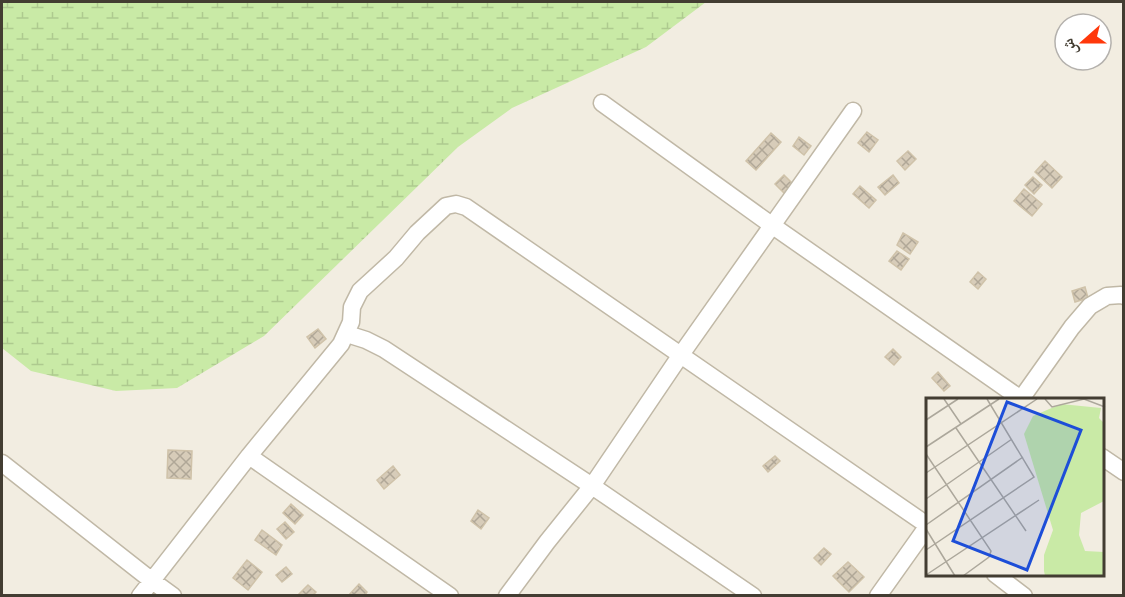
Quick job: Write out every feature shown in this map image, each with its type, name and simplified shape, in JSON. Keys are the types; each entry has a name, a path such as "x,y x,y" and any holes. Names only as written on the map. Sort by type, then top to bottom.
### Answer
{"street":[{"path":"602,103 772,226 1020,398"},
{"path":"507,596 592,486 680,356 853,111"},
{"path":"140,596 249,456 341,344 347,334 352,307 360,291 396,258 417,233 446,206 456,204 466,207 926,525"},
{"path":"1022,398 1072,327 1090,306 1107,296 1124,296"},
{"path":"347,334 384,349 592,486 753,596"},
{"path":"249,456 450,596"},
{"path":"1104,458 1124,472"},
{"path":"2,463 173,596"},
{"path":"878,596 926,527"},
{"path":"998,576 1024,596"}],"green space":[{"path":"2,2 706,2 646,47 512,108 458,147 264,336 177,388 116,391 31,371 2,348"}],"building":[{"path":"867,132 878,140 869,152 858,143"},
{"path":"771,133 781,142 756,170 746,161"},
{"path":"799,137 811,146 804,155 793,146"},
{"path":"908,151 916,159 905,170 897,161"},
{"path":"1045,161 1062,177 1052,188 1035,172"},
{"path":"784,175 796,187 787,196 775,184"},
{"path":"893,175 899,183 885,195 878,187"},
{"path":"1033,177 1042,185 1034,194 1025,185"},
{"path":"860,186 876,200 869,208 853,194"},
{"path":"1024,189 1042,204 1032,216 1014,201"},
{"path":"903,233 918,242 910,254 897,245"},
{"path":"897,251 909,259 901,270 889,261"},
{"path":"978,272 986,279 978,289 970,282"},
{"path":"1085,287 1088,298 1075,302 1072,291"},
{"path":"318,329 326,339 315,348 307,337"},
{"path":"893,349 901,357 894,365 885,357"},
{"path":"938,372 950,386 944,391 932,378"},
{"path":"168,450 192,451 191,479 167,478"},
{"path":"775,456 780,461 768,472 763,466"},
{"path":"393,466 400,475 384,489 377,480"},
{"path":"291,504 303,515 295,524 283,513"},
{"path":"478,510 489,518 481,529 471,521"},
{"path":"285,522 294,532 286,539 277,529"},
{"path":"262,530 282,545 276,555 255,540"},
{"path":"824,548 831,554 821,565 814,558"},
{"path":"247,560 262,572 248,590 233,578"},
{"path":"848,562 864,577 849,592 833,576"},
{"path":"286,567 292,574 282,582 276,575"},
{"path":"359,584 367,592 364,596 348,596"},
{"path":"308,585 316,592 312,596 297,596"}]}
